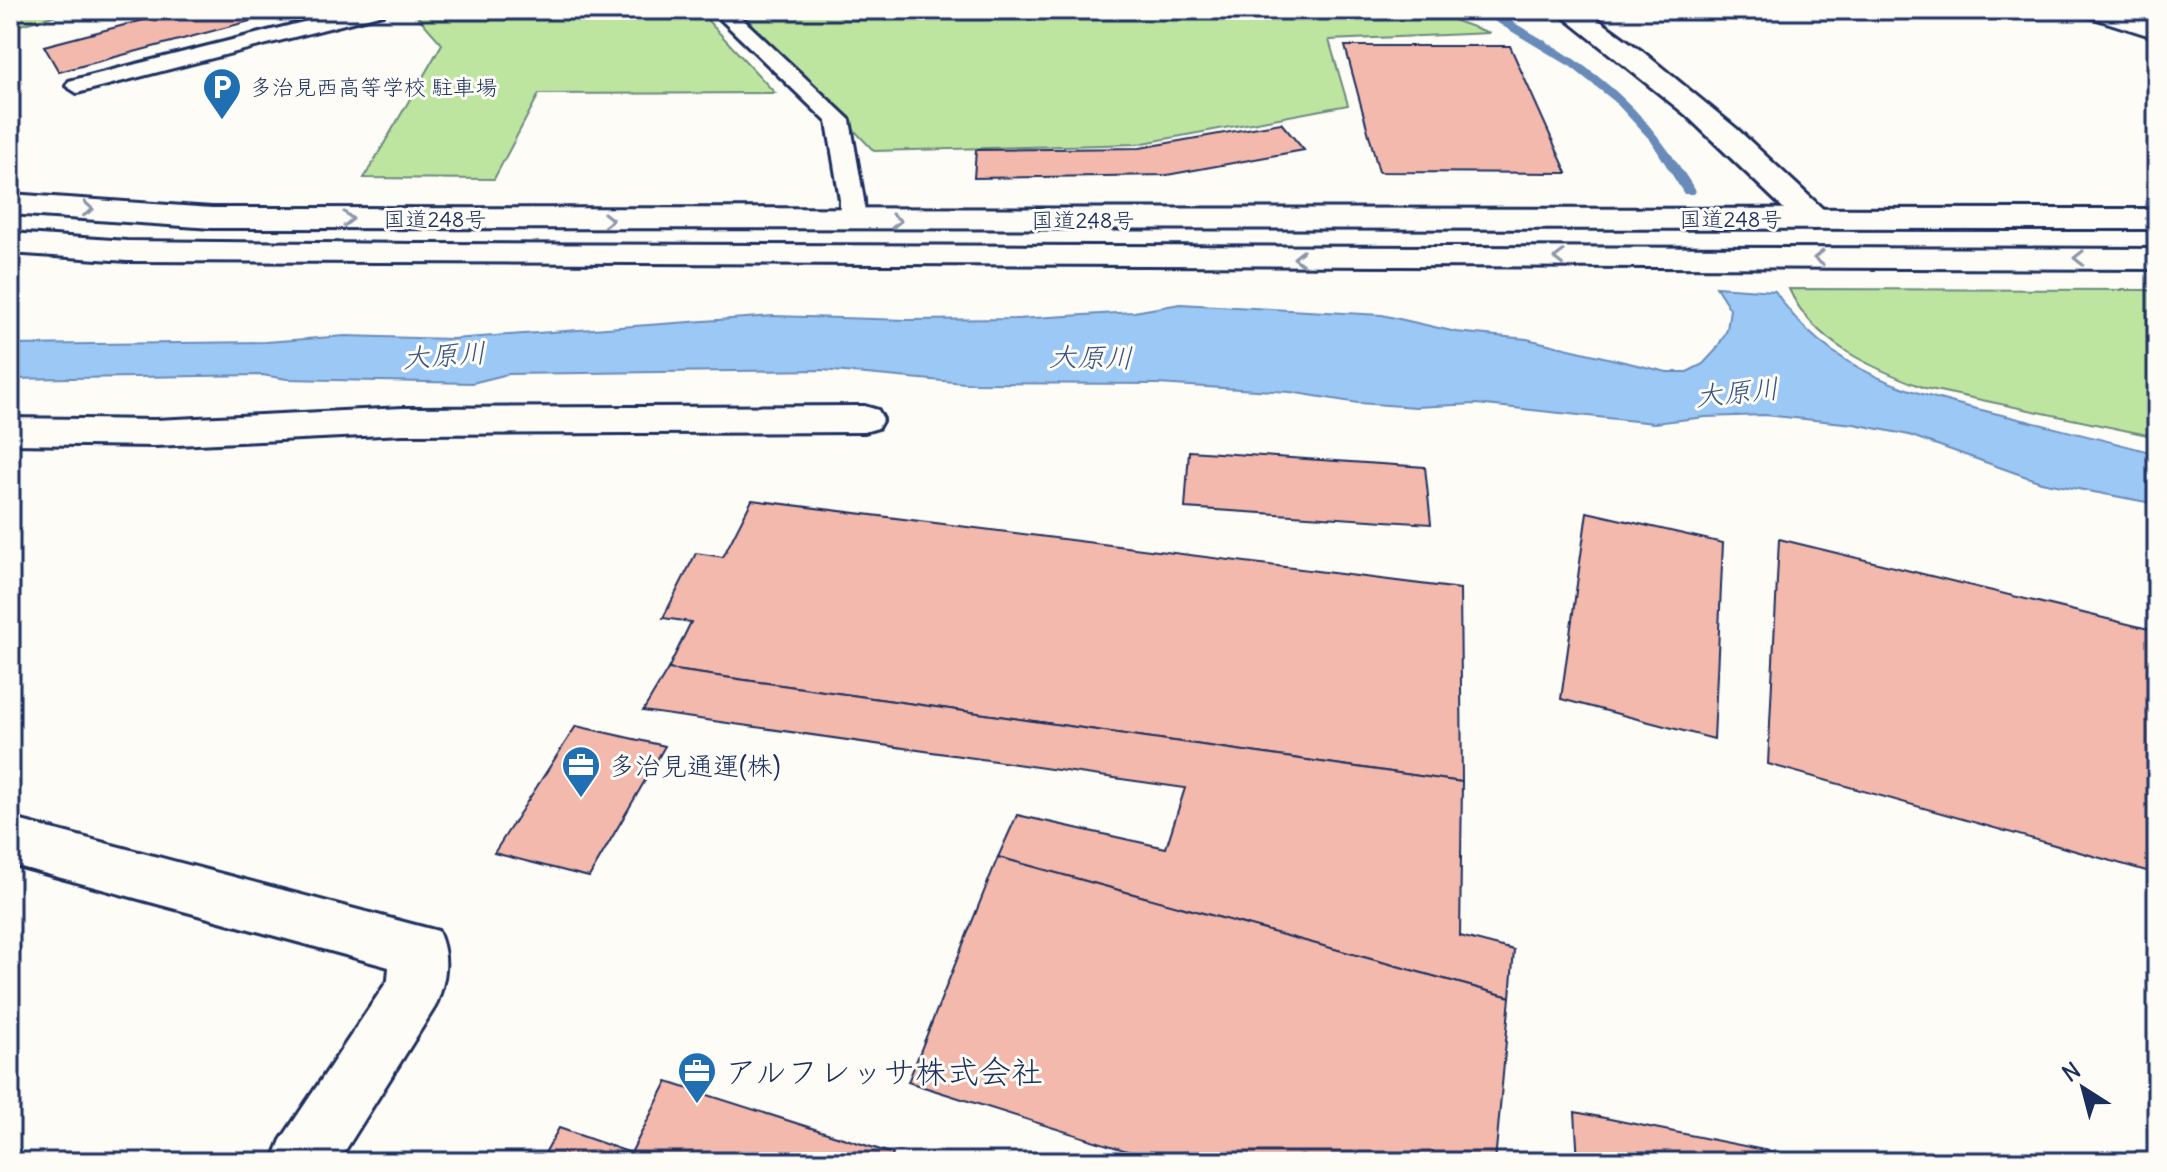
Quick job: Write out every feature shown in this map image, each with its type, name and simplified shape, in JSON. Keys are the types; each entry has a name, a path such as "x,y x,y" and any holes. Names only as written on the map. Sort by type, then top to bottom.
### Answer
{"main road":[{"path":"1568,10 1649,69 1764,167 1814,219"},
{"path":"2096,10 2157,30"},
{"name":"国道248号","path":"10,204 212,218 852,222 2157,219"},
{"name":"国道248号","path":"10,243 127,251 416,254 2157,259"},
{"path":"10,431 155,433 403,421 864,419"},
{"path":"10,841 419,949 415,988 303,1162"}],"lane":[{"path":"77,86 376,10"},
{"path":"721,10 838,120 852,200 852,222"}],"green space":[{"path":"10,10 74,10 10,28"},
{"path":"412,10 698,10 775,93 539,94 494,179 364,178 442,44"},
{"path":"739,10 1425,10 1490,33 1329,40 1348,105 1138,144 874,151"},
{"path":"1789,289 2157,290 2157,437 1925,388 1905,380 1865,362 1829,339 1800,308"}],"water":[{"name":"大原川","path":"1716,287 1775,291 1797,320 1823,344 1851,363 1913,391 2157,454 2157,504 2041,482 1909,435 1854,424 1765,415 1654,423 1476,404 1416,407 1358,403 1290,392 1157,384 965,383 822,370 508,374 472,383 287,379 262,375 10,379 10,345 266,342 345,336 452,339 773,316 1017,319 1134,312 1180,304 1382,315 1456,332 1527,339 1667,372 1687,372 1703,364 1716,350 1727,330 1730,309"}],"building":[{"path":"182,10 291,10 59,72 44,46"},
{"path":"1345,46 1510,46 1567,173 1379,172"},
{"path":"1281,123 1304,150 1167,175 974,178 976,150 1140,148"},
{"path":"1189,451 1425,467 1431,524 1185,508"},
{"path":"752,500 1460,589 1462,782 668,669 691,622 663,618 696,553 723,557"},
{"path":"1587,512 1723,543 1714,739 1561,699"},
{"path":"1779,539 2157,631 2157,874 1768,764"},
{"path":"668,669 1462,782 1460,936 1514,950 1510,997 998,857 1017,815 1166,848 1185,788 643,711"},
{"name":"多治見通運(株)","path":"576,726 665,746 589,877 494,853"},
{"path":"998,857 1510,997 1495,1162 1162,1162 908,1082"},
{"name":"アルフレッサ株式会社","path":"667,1082 893,1154 890,1162 540,1162 559,1128 631,1153"},
{"path":"1575,1112 1824,1162 1578,1162"}],"waterway":[{"path":"1481,10 1552,50 1618,98 1655,138 1689,191"}],"place":[{"name":"多治見西高等学校 駐車場","path":"222,121"},
{"name":"多治見通運(株)","path":"581,799"},
{"name":"アルフレッサ株式会社","path":"697,1105"}]}
